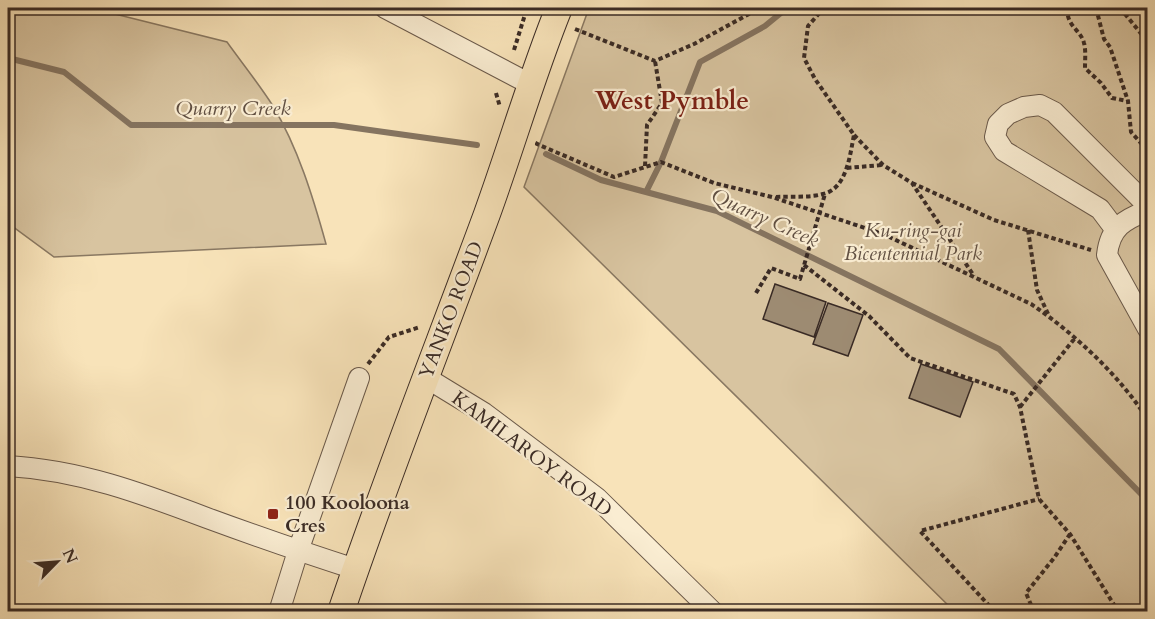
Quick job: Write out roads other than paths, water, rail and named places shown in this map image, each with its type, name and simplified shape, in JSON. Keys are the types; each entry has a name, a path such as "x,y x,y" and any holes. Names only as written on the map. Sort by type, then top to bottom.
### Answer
{"main road":[{"name":"YANKO ROAD","path":"341,612 425,377 488,212 530,84 559,8"}],"street":[{"path":"385,8 530,84"},
{"path":"1115,229 1100,209 1004,151 995,138 998,124 1008,114 1024,107 1040,105 1054,112 1148,208 1115,229 1109,242 1107,255 1148,329"},
{"name":"KAMILAROY ROAD","path":"425,377 484,413 597,498 713,612"},
{"path":"279,612 358,378"},
{"path":"8,466 35,467 121,486 298,551 355,569"}],"waterway":[{"path":"646,192 661,162 700,62 765,26 787,8"},
{"name":"Quarry Creek","path":"8,58 64,72 131,125 334,125 477,145"},
{"name":"Quarry Creek","path":"546,154 601,180 717,211 999,349 1148,501"}],"place":[{"name":"100 Kooloona Cres","path":"273,514"}],"district":[{"name":"West Pymble","path":"672,100"}],"park label":[{"name":"Ku-ring-gai Bicentennial Park","path":"913,242"}]}
